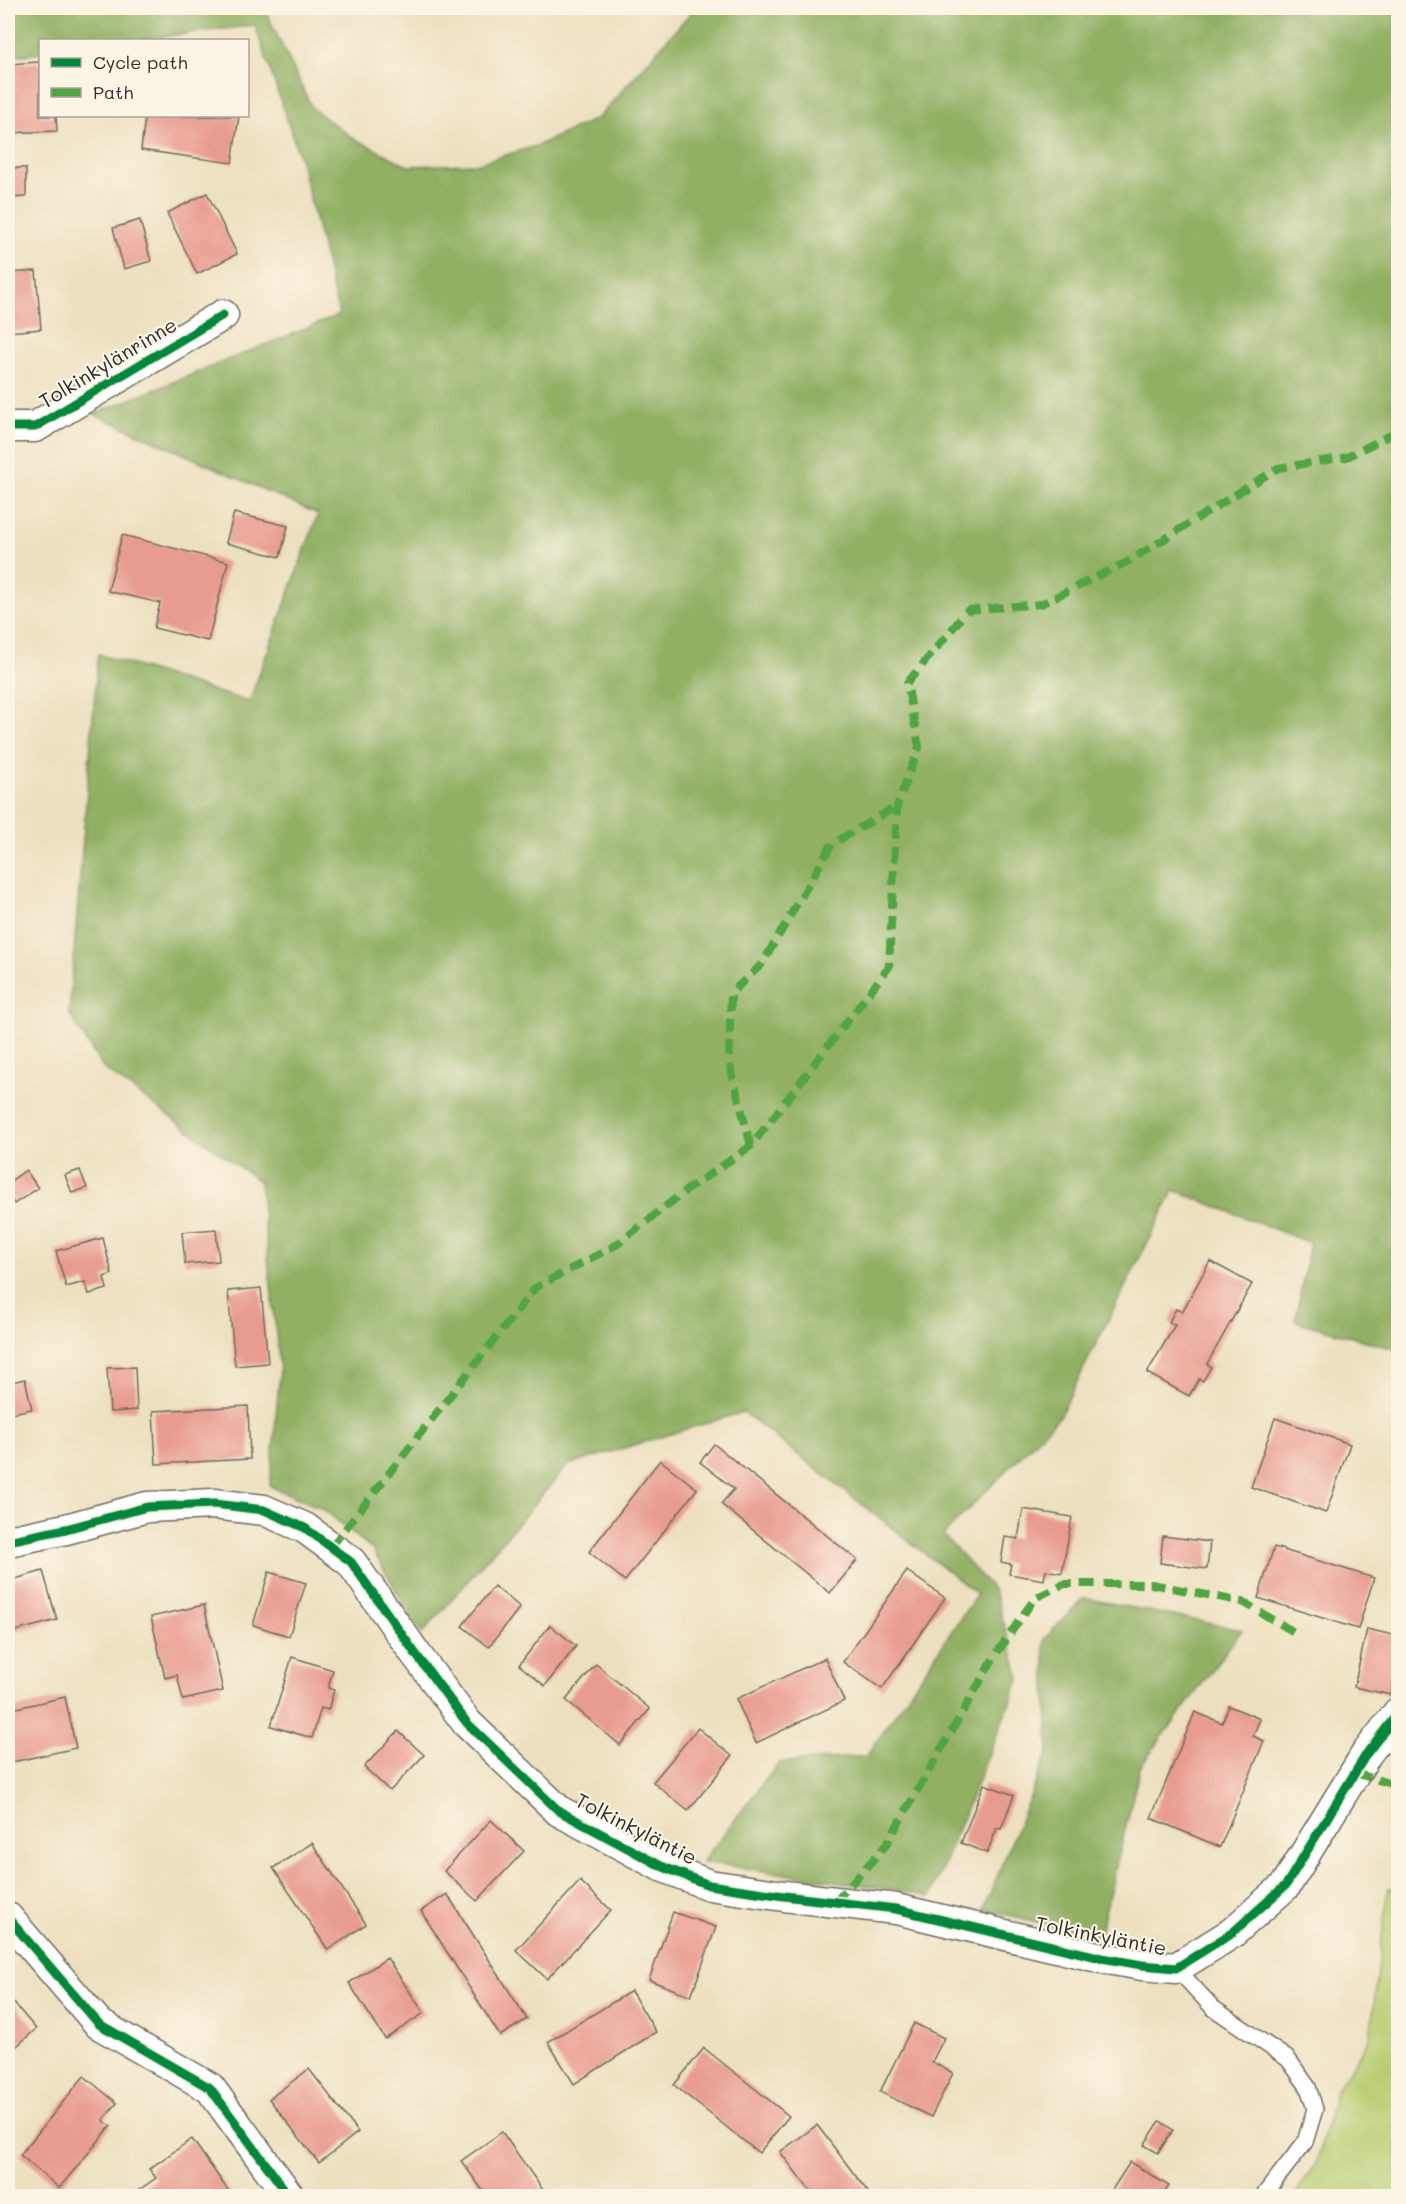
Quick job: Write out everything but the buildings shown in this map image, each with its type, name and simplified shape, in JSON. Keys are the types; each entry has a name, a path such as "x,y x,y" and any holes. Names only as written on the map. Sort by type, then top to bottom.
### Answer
{"street":[{"name":"Tolkinkylänrinne","path":"8,427 35,427 223,315"},
{"name":"Tolkinkyläntie","path":"8,1541 66,1529 147,1507 214,1504 264,1510 305,1528 351,1562 467,1723 559,1811 661,1866 709,1885 896,1909 1102,1958 1142,1965 1176,1968 1232,1933 1286,1885 1367,1753 1398,1713"},
{"path":"8,1918 99,2024 210,2088 289,2196"}],"lane":[{"path":"1176,1968 1213,2008 1288,2059 1308,2088 1315,2109 1305,2142 1263,2196"}],"green space":[{"path":"8,8 264,8 312,108 353,138 408,166 476,164 536,146 598,118 695,8 1398,8 1398,1350 1295,1321 1310,1243 1174,1190 1059,1417 943,1535 994,1591 1020,1678 930,1897 890,1889 702,1862 779,1763 867,1756 977,1594 743,1412 568,1465 422,1634 372,1549 323,1509 270,1486 280,1371 260,1182 103,1068 69,1013 98,654 249,702 318,514 94,414 339,315 300,158 255,25 144,39 39,39 39,53 8,57"},
{"path":"1084,1598 1242,1630 1140,1767 1099,1937 984,1909 1049,1750 1044,1639"},
{"path":"1388,1888 1398,1889 1398,2196 1295,2196 1317,2161 1336,2090 1370,2039"}],"marked path":[{"path":"331,1547 535,1288 616,1245 688,1189 751,1146 889,967 897,806 919,747 907,683 968,610 1041,604 1129,561 1278,468 1347,457 1398,431"},
{"path":"751,1146 729,1062 731,993 762,964 832,844 897,806"},
{"path":"835,1902 886,1845 996,1654 1035,1598 1064,1584 1152,1584 1243,1602 1294,1632"},
{"path":"1355,1773 1398,1786"}],"cycle path":[{"path":"8,427 35,427 223,315"},
{"path":"8,1541 66,1529 147,1507 214,1504 264,1510 305,1528 351,1562 467,1723 559,1811 661,1866 709,1885 896,1909 1102,1958 1142,1965 1176,1968 1232,1933 1286,1885 1367,1753 1398,1713"},
{"path":"8,1918 99,2024 210,2088 289,2196"}]}
